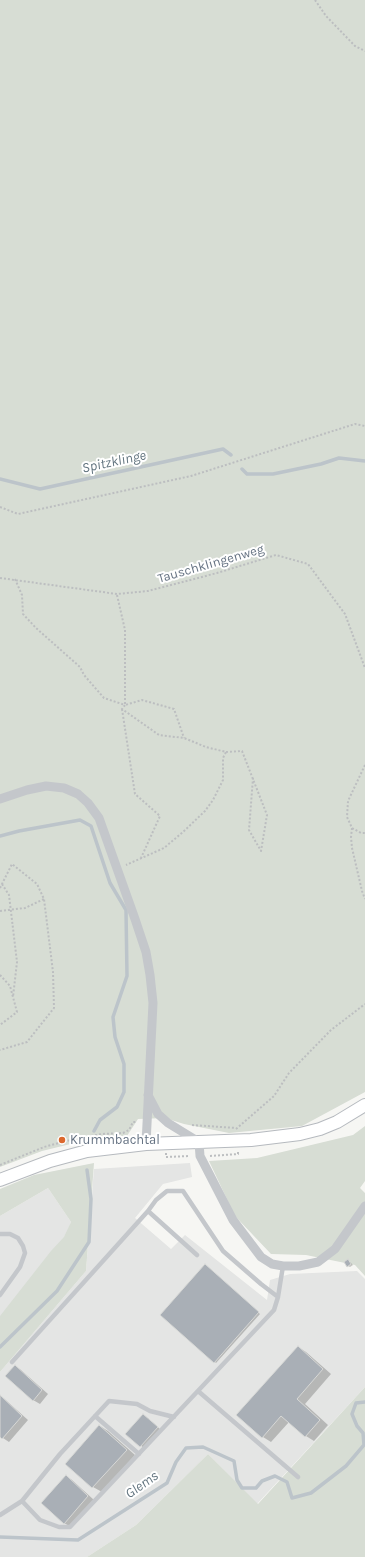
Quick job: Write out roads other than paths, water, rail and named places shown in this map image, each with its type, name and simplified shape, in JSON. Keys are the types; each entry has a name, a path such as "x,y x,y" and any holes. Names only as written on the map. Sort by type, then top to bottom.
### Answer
{"main road":[{"path":"0,1180 50,1161 87,1151 146,1144 237,1141 285,1136 320,1128 342,1119 365,1105"}],"street":[{"path":"0,799 27,790 46,786 64,788 78,794 88,803 99,818 143,945 150,975 153,1003 146,1144"},
{"path":"148,1095 158,1114 168,1123 199,1142 200,1156 233,1220 262,1257 272,1264 299,1266 318,1262 336,1249 365,1206"}],"lane":[{"path":"12,1362 148,1211 156,1200 167,1191 183,1191 222,1251 278,1297"},
{"path":"148,1211 197,1255"},
{"path":"0,1234 10,1234 18,1238 24,1246 25,1253 20,1267 0,1295"},
{"path":"22,1501 40,1520 59,1527 70,1527 274,1310 278,1297 283,1266"},
{"path":"198,1391 298,1477"},
{"path":"0,1515 22,1501 60,1454 108,1401 137,1404 150,1411 174,1417"},
{"path":"95,1416 139,1454"}],"waterway":[{"name":"Spitzklinge","path":"0,479 40,489 223,449 231,455"},
{"name":"Spitzklinge","path":"242,469 247,474 273,474 321,464 339,458 365,461"},
{"path":"0,836 80,820 91,826 110,883 126,910 127,976 113,1017 115,1037 124,1064 124,1092 117,1107 100,1120 94,1131"},
{"path":"0,1347 57,1291 89,1242 91,1199 87,1170"},
{"name":"Glems","path":"0,1537 78,1540 167,1483 176,1462 186,1448 203,1447 234,1461 237,1480 242,1488 256,1488 262,1481 275,1476 287,1482 292,1498 311,1493 346,1466 364,1445 363,1433 357,1426 352,1414 356,1403 365,1402"}],"place":[{"name":"Krummbachtal","path":"62,1140"}]}
